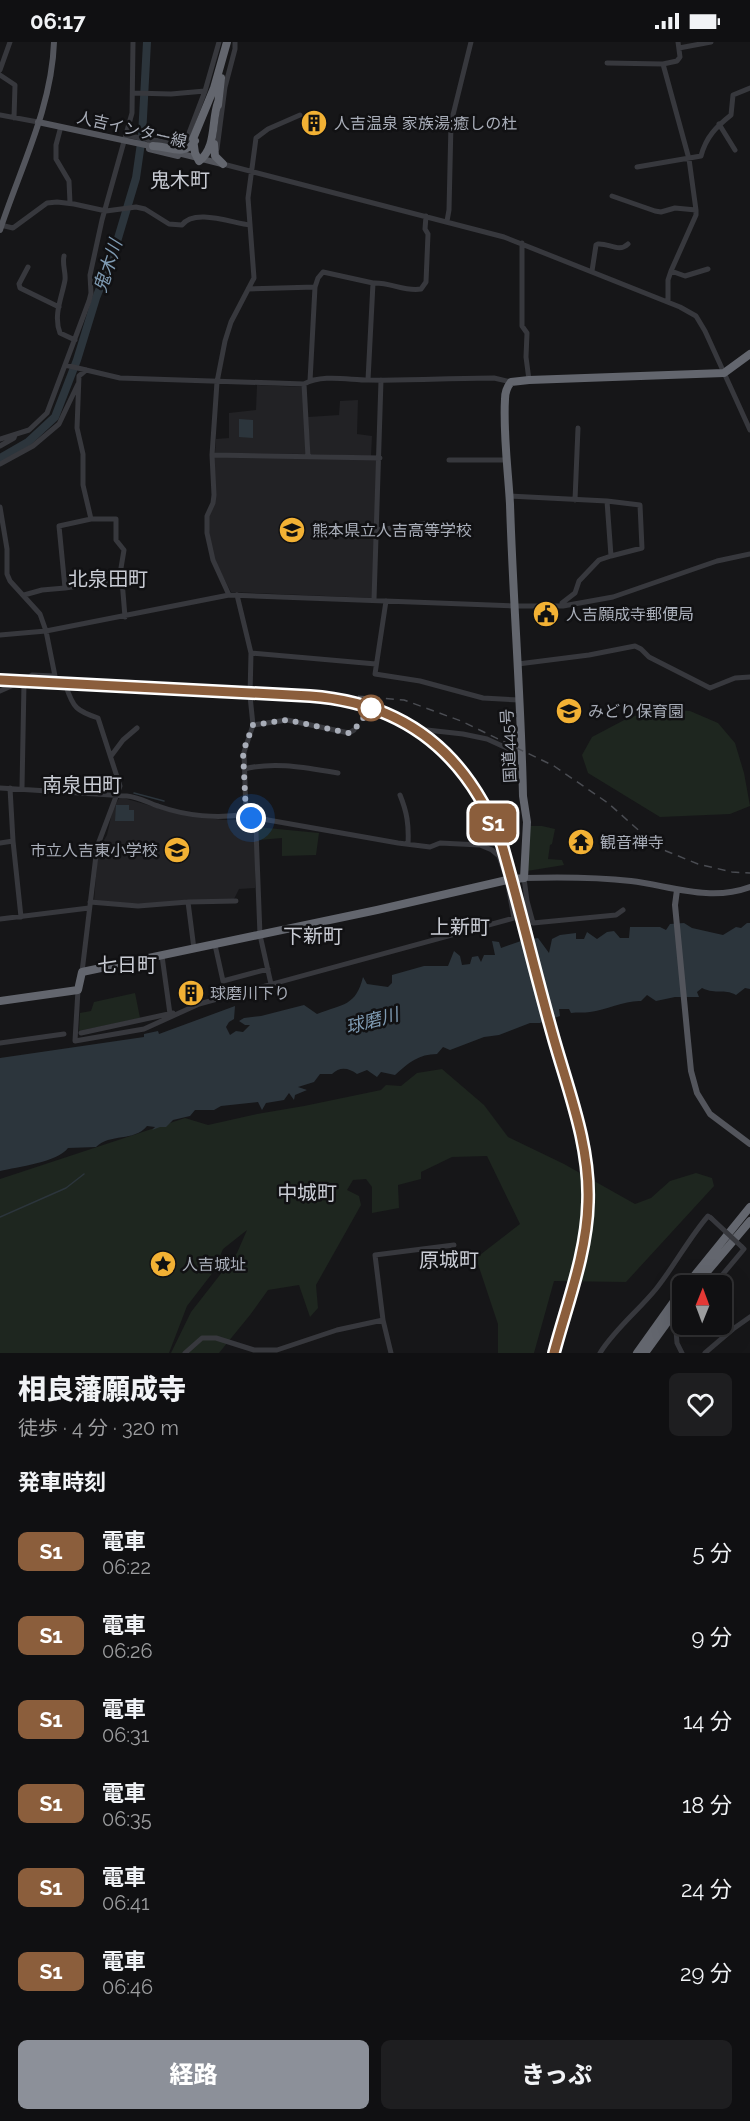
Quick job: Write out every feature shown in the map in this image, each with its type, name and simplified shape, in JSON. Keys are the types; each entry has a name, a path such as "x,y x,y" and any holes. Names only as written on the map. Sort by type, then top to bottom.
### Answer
{"highway":[{"path":"223,164 214,152 223,59 227,42"},
{"path":"218,102 214,112 210,148 200,159 194,144 194,135 209,90 223,59"},
{"path":"150,146 182,150 194,144"},
{"path":"194,144 199,149 210,148"},
{"path":"511,382 724,373 750,354"},
{"name":"国道445号","path":"511,382 507,387 505,397 510,548 527,822 524,878"},
{"path":"0,1001 78,990 82,972 524,878"},
{"path":"695,1275 750,1207"},
{"path":"704,1275 750,1221"},
{"path":"637,1353 672,1304"},
{"path":"645,1353 672,1316"}],"main road":[{"path":"0,227 38,124 53,68 54,42"},
{"name":"人吉インター線","path":"38,124 60,130 138,142 223,164"},
{"name":"人吉インター線","path":"38,124 124,140"},
{"path":"524,878 569,876 627,880 677,890 720,893 750,887"},
{"path":"677,890 675,905 688,1041 691,1071 697,1093 710,1114 750,1144"}],"street":[{"path":"0,70 10,42"},
{"path":"0,439 29,430 47,413 91,293 90,275 132,113 134,42"},
{"path":"150,146 158,140 172,143 186,141 209,90 219,42"},
{"path":"235,42 225,87 217,150 218,155 228,162 252,171"},
{"path":"447,221 451,123 471,42"},
{"path":"607,63 663,64 679,59 678,45 711,42"},
{"path":"663,64 689,159 696,210 696,215 668,280 668,302"},
{"path":"0,75 15,85 14,118"},
{"path":"637,167 701,156 706,139 719,124 731,115 733,95 750,88"},
{"path":"133,93 171,94 209,90"},
{"path":"229,595 213,560 207,533 207,516 214,495 212,455 217,382 227,333 254,278 248,198 256,138 268,129 300,115"},
{"path":"0,117 38,124"},
{"path":"0,117 38,124"},
{"path":"719,124 735,150"},
{"path":"60,130 56,145 56,159 69,181 70,203"},
{"path":"200,159 252,171"},
{"path":"223,164 447,221 522,243 668,302 696,316 750,430"},
{"path":"612,196 655,212 675,208 696,210"},
{"path":"0,227 13,228 47,203 70,203 105,211 136,207 145,209 161,221 176,226 182,225 188,218 200,216 250,225"},
{"path":"308,457 307,382 315,287 318,278 323,272 373,283 382,282 414,290 421,289 424,285 428,234 425,229 426,216"},
{"path":"522,243 522,326 527,333 526,357 530,380"},
{"path":"592,271 596,245 618,248 628,244"},
{"path":"64,256 65,281 59,307 58,327 60,333 75,339"},
{"path":"28,267 19,284 20,288 59,307"},
{"path":"671,271 685,276 708,269"},
{"path":"368,380 373,283"},
{"path":"248,289 315,287"},
{"path":"65,365 120,378 217,382 494,378 511,382"},
{"path":"86,370 79,376 77,428 83,454 83,485 91,519"},
{"path":"374,600 381,380"},
{"path":"0,464 33,446 59,424 78,383"},
{"path":"575,500 578,428"},
{"path":"0,446 14,438 16,434"},
{"path":"212,455 380,458"},
{"path":"449,460 507,460"},
{"path":"509,496 640,505 642,548 599,560 579,581 575,593 562,603 563,606"},
{"path":"607,501 611,556"},
{"path":"0,507 8,549 10,582 40,614 46,631 55,676 32,675 24,683 22,788"},
{"path":"65,588 59,526 91,519 116,519 116,540 124,550 121,580 125,617"},
{"path":"378,530 428,524"},
{"path":"0,635 46,631 229,595 563,606 613,597 717,561 750,554"},
{"path":"0,565 8,568"},
{"path":"24,595 42,590 121,580"},
{"path":"237,595 251,653 250,696 253,725 243,752 246,814 251,818 255,831 260,935 271,984"},
{"path":"386,601 375,674 420,681 483,698 519,700"},
{"path":"518,664 589,655 635,646 649,657 710,688 735,678 750,677"},
{"path":"251,653 376,664"},
{"path":"0,691 18,683 24,683"},
{"path":"66,687 76,709 98,718 120,786 98,847 82,972"},
{"path":"253,725 287,720 349,733 354,730"},
{"path":"111,756 123,740 137,728"},
{"path":"427,730 487,739 522,756"},
{"path":"244,769 262,765 338,773"},
{"path":"0,788 133,796 158,806 211,817 221,818 246,814 268,820 430,847 440,843 480,845 499,856 507,880 514,918 199,1004 144,1029 75,1041 78,990"},
{"path":"10,788 21,917"},
{"path":"399,795 406,809 409,825 408,844"},
{"path":"0,843 13,841"},
{"path":"524,878 533,923 616,915 623,910"},
{"path":"188,902 194,949"},
{"path":"0,919 90,905 138,906 188,902 236,902"},
{"path":"215,945 223,981 268,969"},
{"path":"162,956 170,1014"},
{"path":"81,1033 187,1010"},
{"path":"0,1043 64,1034"},
{"path":"600,1353 610,1338 648,1299 670,1272 708,1215 744,1249 722,1275"},
{"path":"390,1353 383,1320 375,1255 454,1245"},
{"path":"705,1353 750,1317"},
{"path":"186,1353 202,1338 216,1338 254,1350 277,1350 337,1330 383,1320"},
{"path":"676,1335 682,1353"}],"shaded area":[{"path":"257,385 303,387 306,454 215,453 216,439 229,438 229,413 256,410"},
{"path":"358,400 357,434 372,436 371,456 310,454 308,417 339,415 340,401"},
{"name":"熊本県立人吉高等学校","path":"213,456 378,459 373,598 231,592 215,561 210,542 208,518 212,510"},
{"path":"659,709 690,711 718,723 735,743 744,773 750,806 730,814 660,817 588,773 582,755 592,737 628,718"},
{"name":"市立人吉東小学校","path":"120,797 176,813 223,820 251,820 255,848 255,888 239,889 234,899 134,904 94,901 98,851 107,835 113,808"},
{"path":"529,826 555,829 548,859 562,860 564,865 527,871"},
{"path":"257,827 319,833 316,855 282,856 282,838 259,840"},
{"path":"135,993 140,1018 79,1031 80,1013 91,1011 94,1002"},
{"path":"442,1069 484,1105 508,1137 564,1164 635,1204 651,1198 670,1181 696,1173 712,1178 714,1186 626,1282 554,1281 534,1353 498,1353 498,1324 476,1258 520,1224 487,1156 452,1157 421,1172 421,1179 398,1185 399,1208 372,1213 372,1187 366,1179 353,1180 347,1190 359,1196 361,1205 316,1285 318,1308 310,1317 299,1285 268,1290 219,1353 171,1353 191,1312 237,1253 247,1230 223,1249 214,1271 187,1306 169,1353 0,1353 0,1179 185,1118 208,1125 381,1090 386,1085 401,1086 417,1073"}],"water":[{"path":"239,419 253,420 253,438 239,437"},
{"path":"116,805 129,805 129,810 134,810 134,821 115,821"},
{"name":"球磨川","path":"684,923 692,928 723,935 736,927 741,928 750,923 750,989 745,988 736,995 702,988 697,992 699,997 675,997 656,1001 647,995 641,1001 588,1012 571,1013 569,1009 559,1009 560,1016 540,1023 530,1023 450,1050 443,1047 437,1054 414,1060 395,1075 381,1072 377,1077 367,1070 357,1074 344,1069 332,1074 320,1074 314,1082 298,1087 307,1090 295,1095 294,1100 289,1093 284,1100 266,1103 262,1110 258,1102 221,1106 214,1110 195,1110 190,1116 173,1120 166,1127 152,1130 155,1127 147,1126 136,1134 108,1140 96,1147 68,1148 56,1157 0,1171 0,1058 144,1037 144,1034 158,1031 159,1034 235,1006 234,1019 226,1027 230,1035 236,1031 243,1032 250,1025 239,1021 244,1018 304,1005 317,1014 341,1006 357,994 363,977 367,984 388,987 392,983 392,975 424,966 448,966 454,951 460,956 462,965 470,964 472,957 478,956 481,962 484,955 495,955 492,941 499,942 501,948 538,938 549,953 552,939 560,935 576,933 576,939 584,939 587,932 597,939 607,932 614,931 620,938 629,938 630,927 660,927 666,930 670,924"}],"waterway":[{"name":"鬼木川","path":"0,458 28,442 55,417 77,360 96,298 113,255 136,178 142,136 147,42"},
{"path":"134,793 164,801"},
{"path":"0,1217 66,1188 84,1174"}],"railway":[{"path":"0,680 310,696 345,701 376,710 405,723 430,740 472,785 502,845 573,1102 586,1161 588,1202 584,1240 576,1278 554,1353"},
{"path":"344,695 404,700 461,721 554,766 608,803 653,843 666,851 698,864 732,872 750,873"}],"train":[{"name":"S1","path":"0,680 329,697 350,701 388,714 414,728 435,744 465,775 490,816 502,845 577,1116 586,1171 588,1204 586,1228 554,1353"}],"place":[{"name":"人吉温泉 家族湯;癒しの杜","path":"314,123"},
{"name":"熊本県立人吉高等学校","path":"292,530"},
{"name":"人吉願成寺郵便局","path":"546,614"},
{"name":"みどり保育園","path":"569,711"},
{"name":"観音禅寺","path":"581,842"},
{"name":"市立人吉東小学校","path":"177,850"},
{"name":"球磨川下り","path":"191,993"},
{"name":"人吉城址","path":"163,1264"}],"district":[{"name":"鬼木町","path":"180,180"},
{"name":"北泉田町","path":"108,579"},
{"name":"南泉田町","path":"82,785"},
{"name":"上新町","path":"460,927"},
{"name":"下新町","path":"313,936"},
{"name":"七日町","path":"127,965"},
{"name":"中城町","path":"307,1193"},
{"name":"原城町","path":"449,1260"}],"route":[{"path":"251,818 246,814 243,752 253,725 287,720 349,733 371,708"}]}
